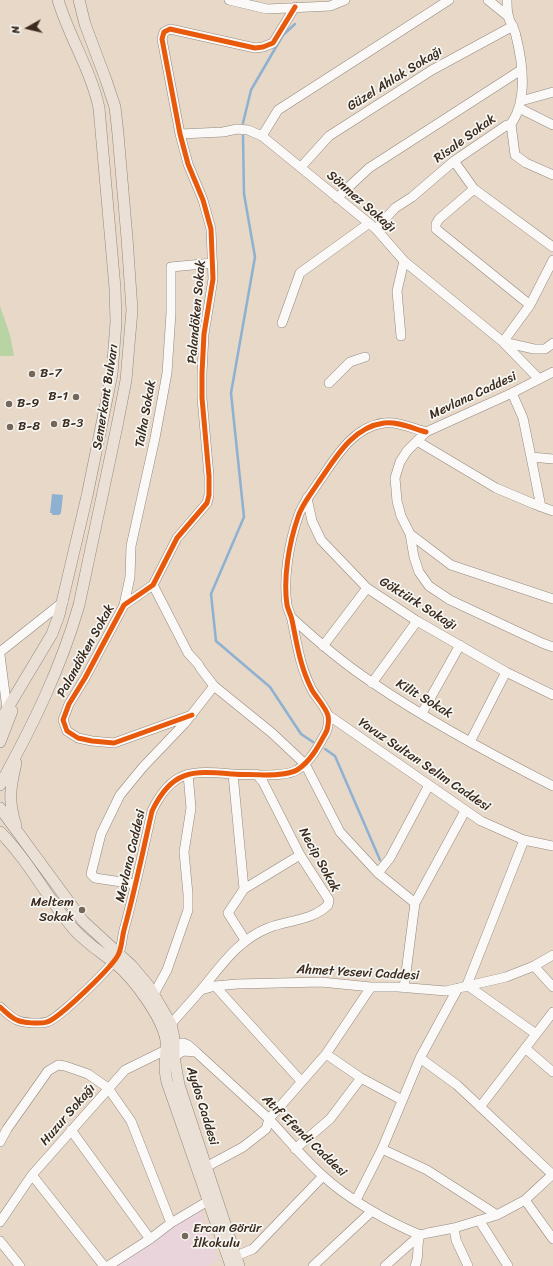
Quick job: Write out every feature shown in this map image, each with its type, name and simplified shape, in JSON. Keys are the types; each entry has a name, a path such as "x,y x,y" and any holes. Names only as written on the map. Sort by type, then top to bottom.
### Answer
{"main road":[{"name":"Semerkant Bulvarı","path":"0,720 52,634 63,602 87,496 113,367 116,311 109,209 99,108 94,87 58,0"},
{"path":"80,5 89,0"},
{"name":"Semerkant Bulvarı","path":"0,785 19,751 54,675 72,629 79,605 126,380 132,310 115,107 84,24 80,5"},
{"path":"0,742 21,686"},
{"path":"19,751 10,795 14,818 20,836"},
{"name":"Aydos Caddesi","path":"0,808 83,921 116,958 157,1017 172,1051 165,1067 167,1082 208,1202 233,1264"},
{"name":"Aydos Caddesi","path":"0,832 20,854 76,933 88,944 136,970 154,994 171,1024 172,1051 179,1085 206,1167 233,1264"},
{"path":"0,846 20,854"}],"street":[{"path":"229,0 267,9 296,7 313,3 330,6 344,0"},
{"path":"262,136 278,110 448,0"},
{"path":"488,0 509,17"},
{"path":"506,0 509,17 513,26 519,51 521,70 520,105"},
{"name":"Palandöken Sokak","path":"192,714 114,743 78,738 67,731 63,720 68,704 85,678 124,605 153,585 177,538 207,503 209,495 209,476 202,398 202,373 204,334 213,279 211,229 203,200 188,164 180,134 162,39 164,32 170,29 255,48 263,48 273,43 296,7"},
{"name":"Güzel Ahlak Sokağı","path":"301,167 329,136 432,70 513,26"},
{"path":"337,198 369,168 521,70"},
{"path":"520,105 553,92"},
{"path":"520,105 553,125"},
{"name":"Risale Sokak","path":"282,323 300,273 372,226 412,197 454,161 510,124 520,105"},
{"path":"510,124 516,155 526,163 553,175"},
{"name":"Sönmez Sokağı","path":"180,134 223,132 237,129 248,130 262,136 372,226 404,261 503,342 539,378"},
{"path":"454,161 474,189 553,247"},
{"path":"474,189 439,219 436,224 436,229 530,305"},
{"path":"553,260 530,305 503,342 534,349 545,349 553,343"},
{"path":"401,336 397,291 404,261"},
{"name":"Talha Sokak","path":"124,605 130,577 131,546 155,438 166,372 171,313 171,267 213,263"},
{"path":"329,383 350,362 365,357"},
{"name":"Mevlana Caddesi","path":"116,958 133,900 135,884 152,811 158,798 171,783 188,774 199,772 272,775 295,770 305,764 327,732 328,715 312,690 302,666 295,641 292,618 287,606 287,586 289,549 298,516 307,498 337,454 355,436 369,427 384,423 426,432 512,393 553,372"},
{"path":"512,393 523,418 541,507"},
{"path":"426,432 407,451 400,462 395,478 397,501 401,516 410,534 414,557 419,572 429,586 450,600 553,647"},
{"path":"417,441 496,488 553,511"},
{"path":"531,457 553,459"},
{"name":"Göktürk Sokağı","path":"307,498 312,521 320,540 367,588 417,621 506,672 553,695"},
{"path":"410,534 451,565 553,599"},
{"path":"153,585 188,653 214,686 272,733 305,764 340,832 378,873 415,903"},
{"path":"323,646 367,588"},
{"path":"7,709 0,654 63,602"},
{"name":"Kilit Sokak","path":"292,618 323,646 372,683 470,742 553,786"},
{"path":"372,683 417,621"},
{"path":"422,713 460,645"},
{"path":"470,742 506,672"},
{"path":"135,884 95,878 91,874 101,834 120,795 143,767 192,714 214,686"},
{"name":"Yavuz Sultan Selim Caddesi","path":"328,715 480,821 524,840 553,846"},
{"path":"154,994 167,970 188,910 184,852 191,808 188,774"},
{"path":"233,774 244,889"},
{"name":"Necip Sokak","path":"201,990 220,966 245,940 268,928 317,913 328,906 329,900 300,855 263,782 256,774"},
{"path":"378,873 390,858 429,785"},
{"path":"404,988 415,903 465,811"},
{"path":"356,1200 382,1149 420,1058 462,986 524,840"},
{"path":"245,940 228,913 244,889 300,855"},
{"name":"Ahmet Yesevi Caddesi","path":"201,990 215,986 236,984 321,982 372,987 446,991 462,986 506,977 534,966 552,954"},
{"path":"0,1007 16,1020 39,1023 47,1022 58,1016 92,984 116,958"},
{"path":"534,966 553,987"},
{"path":"215,986 301,1081"},
{"path":"462,986 536,1034"},
{"path":"206,1167 243,1147 266,1129 269,1119 326,1054 372,987"},
{"path":"171,1024 201,990"},
{"path":"480,1107 553,1012"},
{"path":"525,1048 553,1072"},
{"name":"Huzur Sokağı","path":"0,1222 32,1175 70,1130 125,1070 172,1051 196,1052"},
{"name":"Atıf Efendi Caddesi","path":"196,1052 269,1119 295,1149 323,1176 396,1226 420,1235"},
{"path":"326,1054 361,1078 402,1100"},
{"path":"385,1266 420,1235 454,1228 496,1215 525,1200 553,1175 457,1085 420,1058"},
{"path":"0,1142 7,1129 48,1071 53,1067 58,1065 65,1066 88,1074 108,1088 131,1121 171,1223"},
{"path":"295,1149 330,1119 361,1078"},
{"path":"70,1130 150,1239"},
{"path":"382,1149 427,1170 496,1215"},
{"path":"32,1175 104,1266"},
{"path":"233,1264 253,1249 323,1176"},
{"path":"525,1200 553,1239"},
{"path":"108,1266 150,1239 171,1223 208,1202"},
{"path":"313,1266 372,1211"},
{"path":"479,1220 508,1266"},
{"path":"454,1228 456,1240 468,1266"},
{"path":"415,1266 420,1235"},
{"path":"0,1242 20,1266"},
{"path":"418,1254 424,1266"}],"shaded area":[{"name":"Ercan Görür İlkokulu","path":"198,1211 201,1212 218,1259 208,1266 115,1266"}],"green space":[{"path":"0,306 10,335 14,356 0,356"}],"water":[{"path":"52,494 63,495 61,513 59,515 52,515 52,513 50,513"}],"waterway":[{"path":"243,123 251,90 283,35 295,24"},
{"path":"243,136 244,194 255,257 231,393 244,517 211,594 216,641 270,687 301,734 313,742"},
{"path":"325,749 335,756 380,860"}],"cycle path":[{"path":"192,715 114,743 78,738 67,731 63,720 69,704 85,678 124,605 153,585 177,538 207,503 209,495 209,476 202,398 202,373 204,334 213,279 211,229 203,200 188,164 180,134 162,39 164,32 170,29 255,48 263,47 273,43 295,7"},
{"path":"0,1007 19,1021 36,1023 47,1022 74,1002 115,959 121,947 152,811 167,787 176,780 195,773 264,775 285,774 302,767 313,754 326,732 328,718 326,710 312,690 305,673 299,655 292,618 287,605 286,572 292,538 298,517 307,499 338,455 354,437 363,431 373,426 389,423 400,424 426,432"}],"place":[{"name":"B-7","path":"32,374"},
{"name":"B-1","path":"76,397"},
{"name":"B-9","path":"9,404"},
{"name":"B-3","path":"54,424"},
{"name":"B-8","path":"10,427"},
{"name":"Meltem Sokak","path":"82,910"},
{"name":"Ercan Görür İlkokulu","path":"185,1236"}]}
